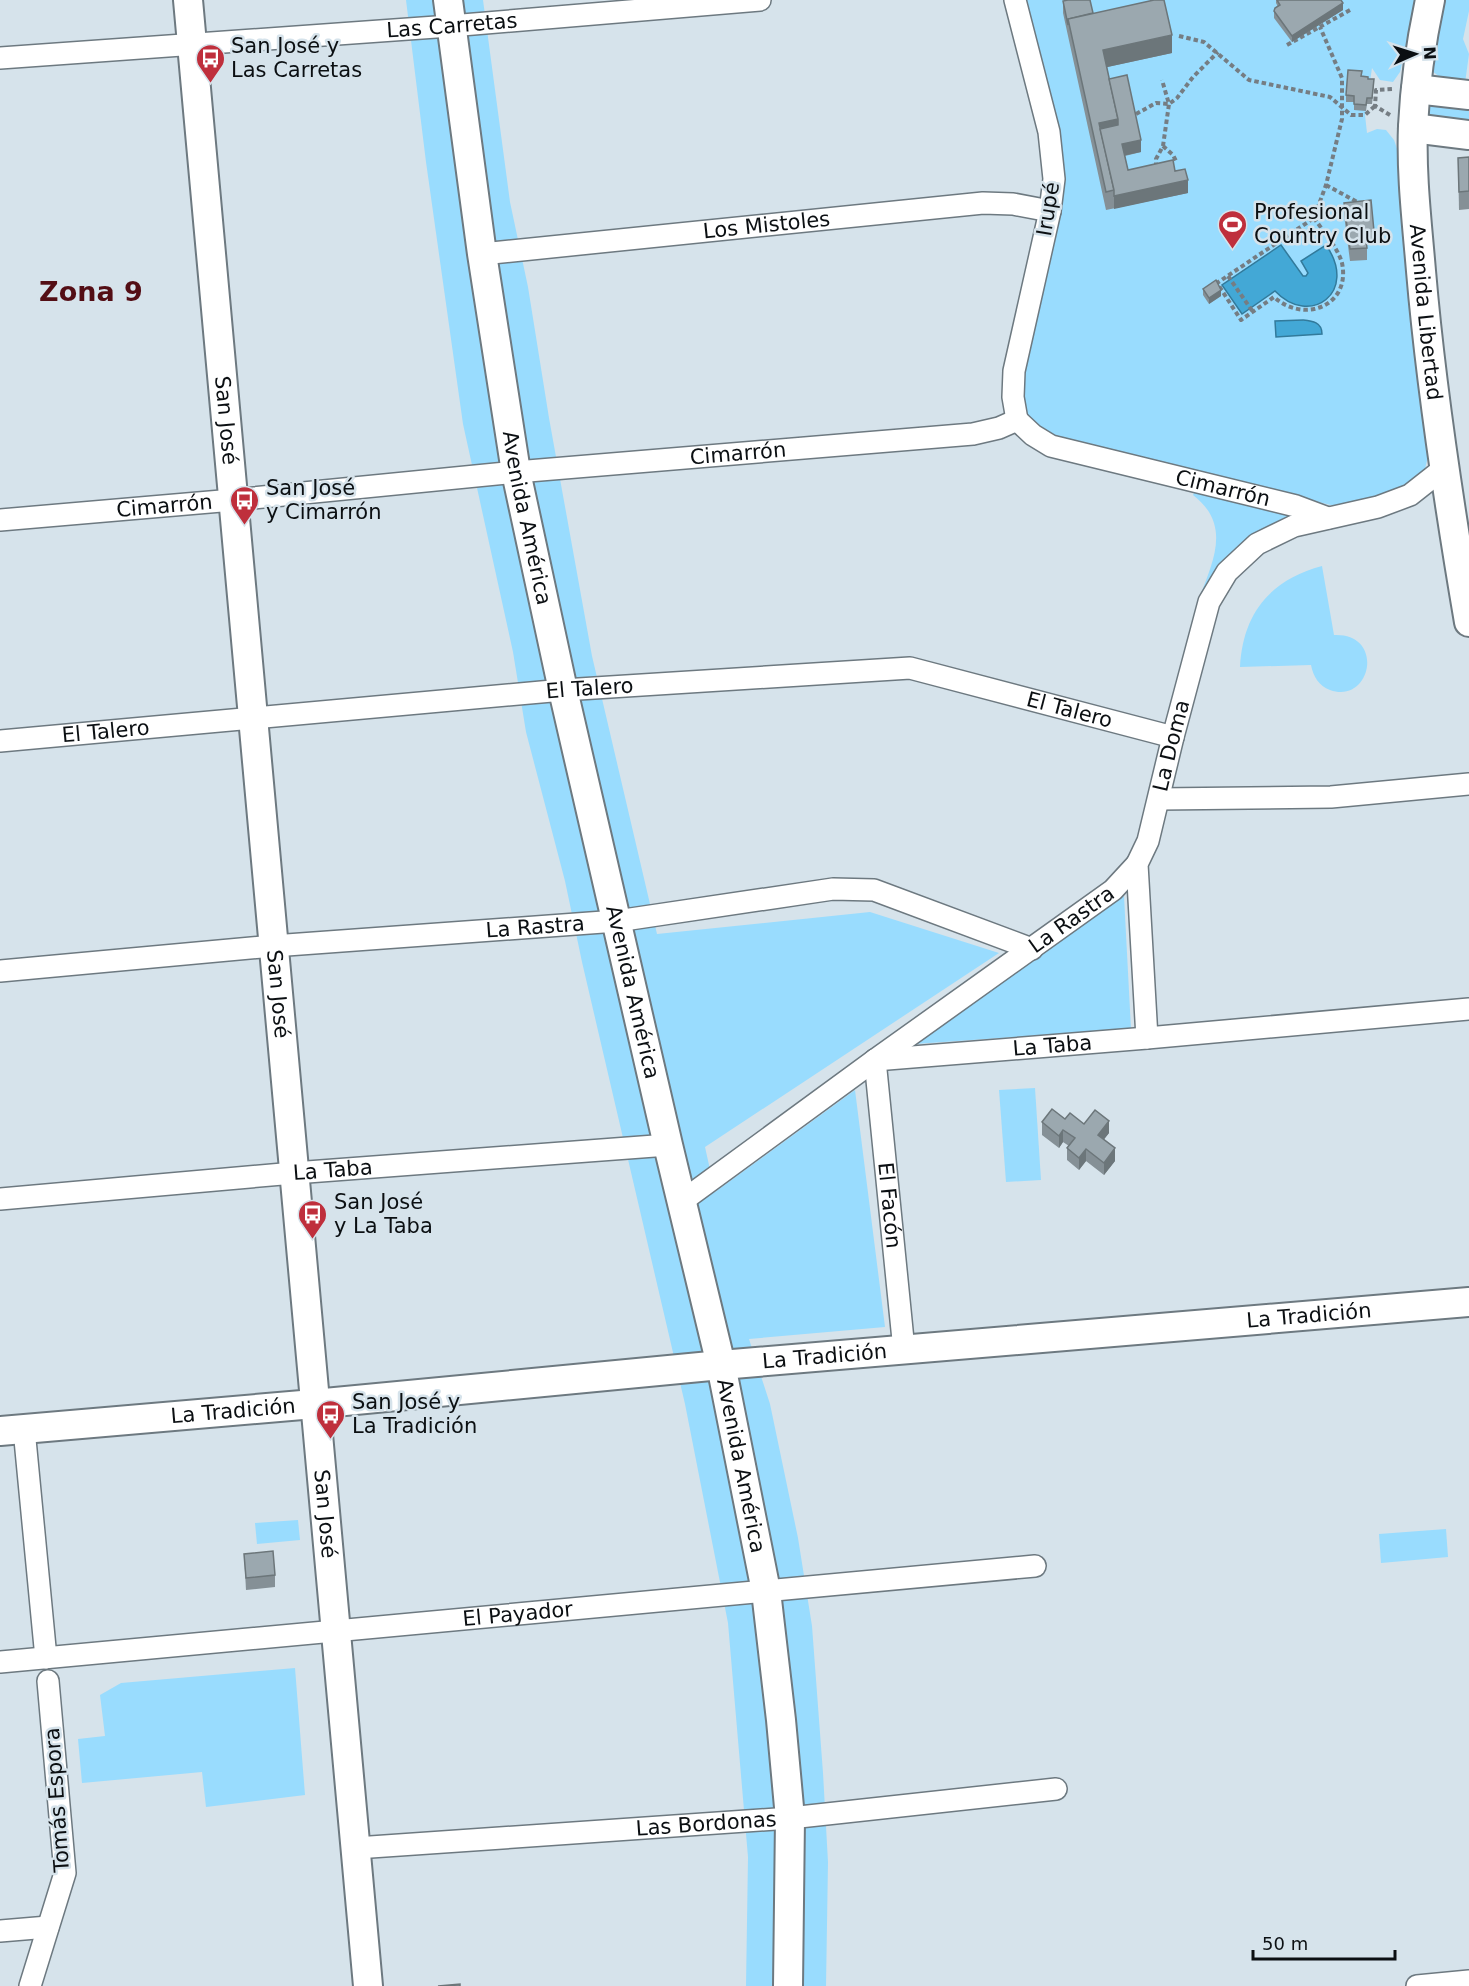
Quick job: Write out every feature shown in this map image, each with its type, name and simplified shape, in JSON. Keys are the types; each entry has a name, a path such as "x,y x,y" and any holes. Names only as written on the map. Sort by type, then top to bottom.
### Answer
{"street":[{"name":"San José","path":"188,0 368,1986"},
{"name":"Las Carretas","path":"0,58 192,43 449,13 760,0"},
{"name":"Irupé","path":"1015,0 1049,132 1054,179 1050,211 1014,370 1013,397 1017,420"},
{"name":"Avenida Libertad","path":"1430,0 1420,48 1416,88 1413,128 1414,183 1431,374 1443,469 1469,622"},
{"name":"Avenida América","path":"449,13 482,254 516,472 563,690 721,1365 766,1591 790,1818 788,1986"},
{"path":"1416,88 1469,95"},
{"path":"1413,128 1469,135"},
{"name":"Los Mistoles","path":"482,254 983,203 1013,204 1050,211"},
{"name":"Cimarrón","path":"0,520 516,472 973,434 999,428 1017,420 1033,435 1051,446 1296,506 1328,518"},
{"path":"1328,518 1378,507 1410,495 1443,469"},
{"name":"La Doma","path":"1147,1038 1137,864 1148,841 1209,602 1227,572 1257,544 1294,526 1328,518"},
{"name":"El Talero","path":"0,741 563,690 910,668 1173,737"},
{"path":"1159,799 1331,796 1469,784"},
{"name":"La Rastra","path":"0,971 273,946 617,921 833,889 874,890 1032,950 1113,890 1137,864"},
{"path":"681,1202 875,1060 1032,950"},
{"name":"La Taba","path":"875,1060 1469,1009"},
{"name":"El Facón","path":"875,1060 904,1350"},
{"name":"La Taba","path":"0,1199 294,1173 668,1145"},
{"name":"La Tradición","path":"12,1430 721,1365 1469,1302"},
{"path":"12,1430 46,1658"},
{"name":"El Payador","path":"0,1662 1035,1566"},
{"name":"Tomás Espora","path":"30,1986 65,1873 48,1681"},
{"name":"Las Bordonas","path":"356,1848 790,1818 1056,1789"},
{"path":"0,1931 48,1927"},
{"path":"1417,1986 1469,1981"}],"path":[{"path":"1342,6 1346,12"},
{"path":"1287,45 1352,9"},
{"path":"1314,218 1341,260 1343,271 1341,284 1335,296 1328,305 1316,310 1305,311 1282,304 1274,297 1241,320 1217,283 1314,218 1326,185 1341,119 1342,78 1320,27"},
{"path":"1179,36 1204,42 1249,80 1330,97 1351,115 1365,115 1375,106"},
{"path":"1136,114 1156,103 1169,104 1177,98 1193,77 1218,52"},
{"path":"1156,170 1156,159 1163,146 1169,104 1162,80"},
{"path":"1163,146 1173,155 1177,163"},
{"path":"1326,185 1359,203"},
{"path":"1228,276 1253,312"}],"shaded area":[{"path":"406,0 438,0 702,1347 750,1562 776,1799 779,1986 746,1986 748,1857 728,1623 685,1404 565,881 526,732 513,652 463,424"},
{"path":"459,0 483,0 510,202 528,287 592,656 657,934 870,912 999,953 705,1147 715,1192 855,1090 885,1327 749,1339 770,1404 798,1538 812,1626 828,1862 826,1986 797,1986 802,1860 792,1685 776,1569 547,578 503,333"},
{"name":"Profesional Country Club","path":"1024,0 1416,0 1400,72 1393,82 1380,80 1372,68 1365,115 1367,133 1377,129 1386,130 1394,140 1401,160 1429,452 1425,469 1410,487 1339,507 1060,439 1046,432 1027,416 1019,393 1061,202"},
{"path":"1442,0 1469,0 1463,39 1469,54 1465,83 1444,80 1432,71"},
{"path":"1416,89 1469,95 1469,135 1413,128"},
{"path":"1281,245 1303,276 1306,276 1308,273 1301,261 1326,245 1335,262 1337,277 1334,290 1326,300 1315,305 1302,306 1289,302 1275,291 1242,314 1222,285"},
{"path":"1303,320 1318,325 1322,334 1276,337 1275,321"},
{"path":"1196,489 1299,514 1199,599 1214,557 1216,531 1205,507 1193,495"},
{"path":"1322,566 1334,635 1350,637 1361,645 1366,655 1367,667 1363,679 1355,687 1344,692 1330,690 1323,686 1315,677 1311,665 1240,667 1247,630 1263,602 1288,580"},
{"path":"1124,896 1131,1029 915,1044"},
{"path":"1035,1088 1041,1180 1006,1182 999,1090"},
{"path":"298,1520 300,1540 257,1544 255,1523"},
{"path":"1446,1529 1448,1557 1381,1563 1379,1534"},
{"path":"295,1668 305,1795 206,1807 202,1772 82,1783 78,1739 105,1736 100,1695 121,1683"}],"building":[{"path":"1090,0 1093,13 1068,19 1068,25 1063,1"},
{"path":"1154,0 1164,0 1172,35 1103,50 1118,119 1099,123 1114,190 1106,192 1068,19"},
{"path":"1277,0 1341,0 1343,3 1292,36 1274,11 1280,5"},
{"path":"1348,70 1362,71 1361,76 1374,79 1372,98 1367,98 1366,105 1354,104 1354,96 1346,95"},
{"path":"1127,75 1141,140 1122,144 1128,170 1173,160 1175,171 1185,169 1188,180 1114,196 1100,129 1118,125 1109,79"},
{"path":"1469,157 1469,191 1459,192 1458,158"},
{"path":"1371,200 1374,231 1365,232 1367,248 1350,249 1344,203"},
{"path":"1216,280 1221,290 1209,298 1203,289"},
{"path":"1052,1109 1065,1119 1070,1113 1084,1124 1095,1110 1109,1121 1098,1135 1115,1148 1104,1163 1086,1149 1079,1158 1067,1148 1075,1138 1063,1130 1059,1136 1042,1122"},
{"path":"273,1551 275,1575 246,1578 244,1554"}],"place":[{"name":"San José y Las Carretas","path":"210,84"},
{"name":"Profesional Country Club","path":"1233,250"},
{"name":"San José y Cimarrón","path":"245,526"},
{"name":"San José y La Taba","path":"313,1240"},
{"name":"San José y La Tradición","path":"331,1440"}],"district":[{"name":"Zona 9","path":"91,291"}]}
